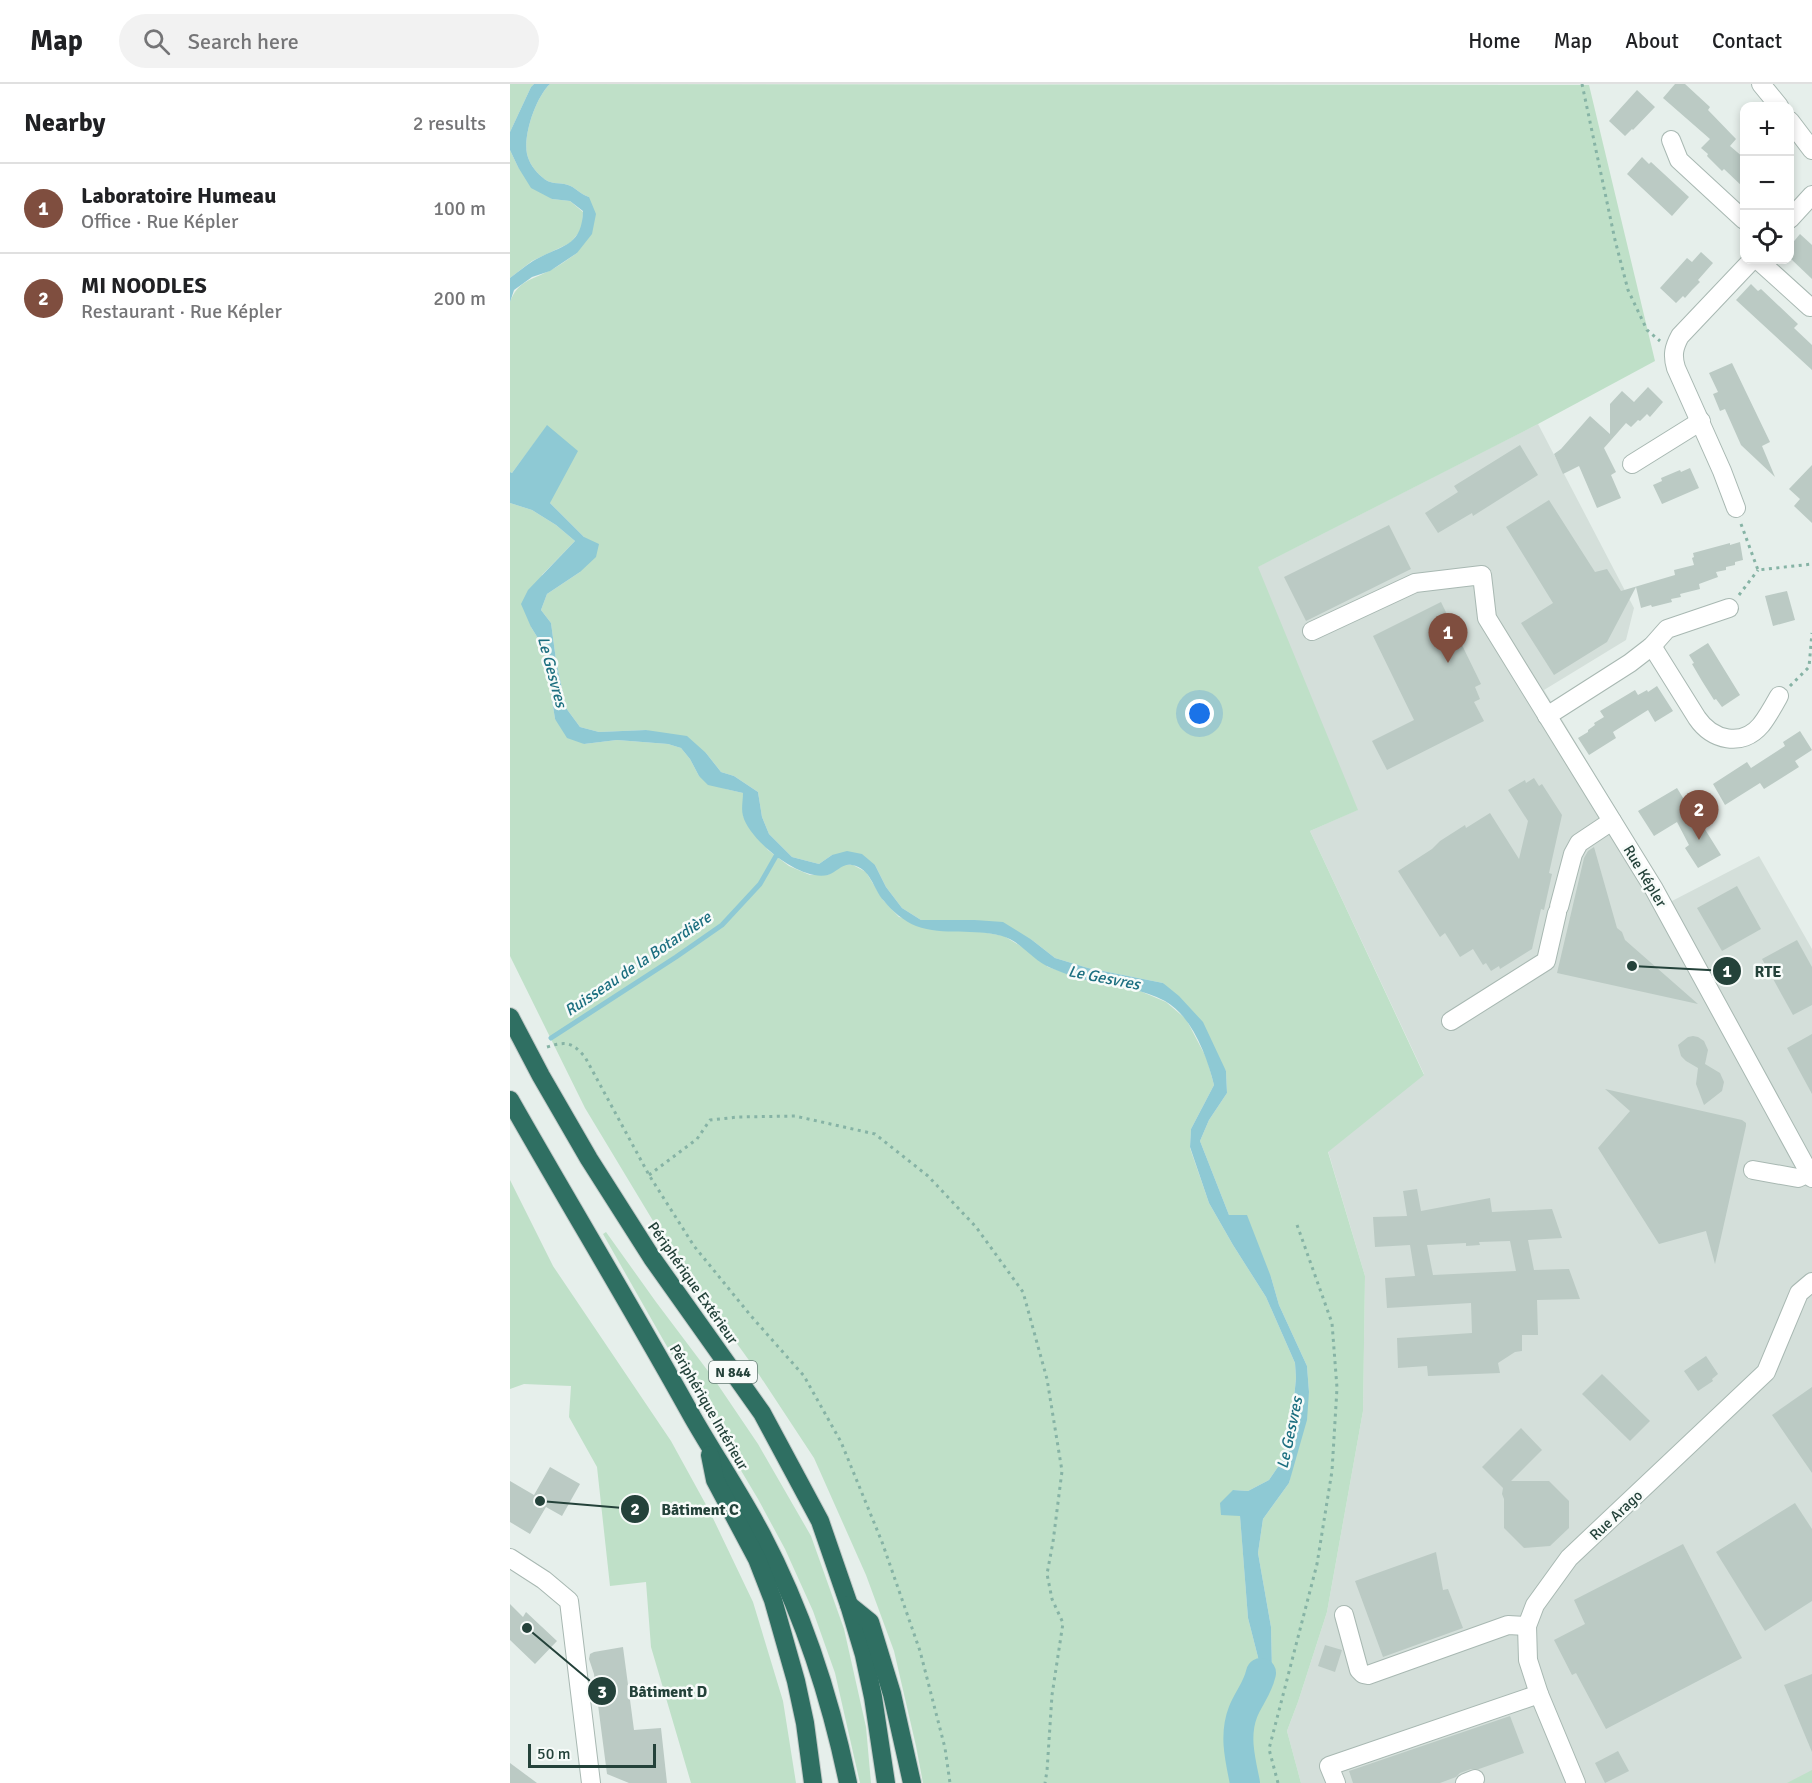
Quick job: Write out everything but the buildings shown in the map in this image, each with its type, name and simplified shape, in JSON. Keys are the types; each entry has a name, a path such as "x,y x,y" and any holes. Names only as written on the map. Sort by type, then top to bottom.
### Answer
{"highway":[{"name":"Périphérique Extérieur","path":"510,1017 573,1133 646,1248 762,1413 820,1521 849,1605 873,1697 886,1783"},
{"name":"Périphérique Intérieur","path":"510,1100 708,1445 763,1536 812,1650 825,1690 848,1783"},
{"path":"708,1445 715,1480 757,1559 773,1600 796,1681 805,1724 813,1783"},
{"path":"849,1605 870,1622 892,1694 912,1783"}],"street":[{"path":"1761,84 1776,102"},
{"path":"1794,126 1812,150"},
{"path":"1671,140 1679,160 1740,216"},
{"path":"1794,215 1812,195"},
{"path":"1736,508 1701,421 1676,368 1673,351 1680,336 1748,264"},
{"path":"1762,264 1810,307"},
{"path":"1632,464 1701,421"},
{"name":"Rue Képler","path":"1312,631 1415,583 1482,575 1487,618 1654,889 1811,1176"},
{"path":"1547,716 1630,663 1652,646 1666,629 1729,608"},
{"path":"1652,646 1703,727 1712,734 1726,738 1740,738 1751,734 1761,725 1779,696"},
{"path":"1451,1021 1546,961 1573,854 1579,843 1612,821"},
{"path":"1753,1170 1797,1178 1811,1176"},
{"name":"Rue Arago","path":"1576,1783 1539,1694 1528,1660 1527,1626 1534,1605 1569,1558 1766,1372 1799,1293 1812,1282"},
{"path":"510,1558 544,1580 568,1601 591,1783"},
{"path":"1344,1615 1359,1670 1368,1675 1508,1625 1527,1626"},
{"path":"1336,1783 1329,1766 1539,1694"}],"path":[{"path":"1582,84 1628,290 1647,330 1673,351"},
{"path":"1736,508 1758,570"},
{"path":"1729,608 1758,570 1812,564"},
{"path":"1779,696 1809,668 1812,633"},
{"path":"547,1047 564,1043 575,1046 585,1057 650,1175 694,1246 804,1376 841,1442 882,1542 920,1651 945,1748 950,1783"},
{"path":"650,1175 697,1139 710,1120 795,1116 875,1134 928,1176 968,1219 1023,1292 1047,1379 1062,1471 1047,1574 1052,1599 1063,1623 1052,1695 1045,1783"},
{"path":"1278,1783 1269,1749 1317,1564 1332,1471 1337,1389 1332,1323 1296,1222"}],"shaded area":[{"path":"1538,424 1634,608 1626,640 1544,690 1672,901 1759,856 1812,949 1812,1783 1301,1783 1287,1731 1327,1612 1363,1411 1365,1276 1328,1151 1424,1074 1310,831 1357,810 1257,567"}],"green space":[{"path":"510,84 534,84 510,132"},
{"path":"550,84 1589,85 1655,361 1538,424 1258,567 1358,810 1310,831 1424,1075 1328,1152 1365,1276 1363,1411 1327,1612 1287,1731 1301,1783 1259,1783 1247,1749 1272,1670 1271,1627 1258,1553 1263,1519 1289,1483 1309,1392 1307,1366 1279,1305 1271,1277 1229,1215 1200,1141 1209,1120 1227,1093 1226,1071 1163,983 1088,968 1055,958 1032,940 975,920 921,920 902,908 886,887 875,865 832,855 819,864 792,857 769,834 762,817 758,792 734,776 721,772 706,753 646,730 599,732 580,727 566,708 551,623 541,610 547,594 580,572 584,537 550,503 547,426 512,473 510,472 510,302 521,285 553,269 577,253 589,197 571,186 545,180 528,157 526,146 532,117 540,98"},
{"path":"510,150 518,167 552,199 570,201 583,212 582,229 570,243 532,261 510,278"},
{"path":"510,503 532,510 556,525 575,541 542,575 531,627 544,648 555,719 584,744 617,740 668,744 681,748 699,776 726,789 743,793 743,816 768,850 789,866 810,875 828,875 843,865 853,865 866,872 883,900 899,917 1004,936 1048,967 1091,981 1140,991 1166,1002 1186,1019 1207,1059 1214,1085 1191,1129 1190,1148 1209,1203 1266,1297 1295,1363 1293,1409 1284,1458 1269,1480 1248,1491 1233,1490 1240,1515 1248,1618 1260,1665 1232,1746 1240,1783 923,1783 894,1651 866,1575 814,1458 756,1370 676,1259 585,1108 510,956"},
{"path":"510,1180 553,1266 671,1441 710,1512 753,1602 783,1701 796,1783 691,1783 651,1647 646,1582 610,1586 597,1467 569,1417 571,1386 524,1384 510,1389"},
{"path":"606,1232 714,1379 758,1444 811,1536 844,1629 866,1727 871,1783 860,1783 835,1673 813,1611 785,1549 603,1234"},
{"path":"1812,1770 1812,1783 1787,1783"}],"water":[{"path":"534,84 550,84 540,98 529,127 526,146 529,161 545,180 571,186 589,197 596,214 592,234 577,253 550,271 532,277 514,290 510,302 510,278 533,261 568,244 579,232 582,223 583,211 570,201 552,199 531,188 510,150 510,132"},
{"path":"547,425 578,451 550,503 584,537 599,544 596,557 580,572 547,594 541,610 551,623 566,708 580,727 599,732 646,730 687,736 706,753 721,772 734,776 758,792 762,817 769,834 792,857 819,864 832,855 847,851 862,854 875,865 886,887 902,908 921,920 1003,922 1055,958 1088,968 1163,983 1179,996 1203,1022 1226,1071 1227,1093 1209,1120 1200,1141 1229,1215 1247,1215 1271,1277 1279,1305 1307,1366 1309,1392 1307,1420 1289,1483 1263,1519 1258,1553 1271,1627 1272,1670 1247,1749 1259,1783 1240,1783 1232,1746 1260,1665 1248,1618 1240,1516 1221,1515 1220,1503 1233,1490 1248,1491 1269,1480 1284,1458 1293,1409 1295,1363 1266,1297 1209,1203 1190,1147 1191,1129 1214,1085 1197,1038 1183,1016 1157,997 1056,970 1038,961 1015,942 1002,936 981,932 937,931 912,924 887,905 868,875 858,867 845,865 828,875 817,876 791,866 778,858 755,837 742,813 743,793 708,785 699,776 681,748 668,744 617,740 584,744 567,738 555,719 544,648 521,604 528,590 575,541 556,525 532,510 510,503 510,472 512,473"}],"waterway":[{"name":"Ruisseau de la Botardière","path":"551,1038 722,925 760,884 776,856 781,855"},
{"name":"Le Gesvres","path":"1245,1783 1239,1747 1240,1721 1261,1673"}],"place":[{"name":"Laboratoire Humeau","path":"1448,663"},
{"name":"MI NOODLES","path":"1699,840"},
{"name":"RTE","path":"1632,966"},
{"name":"Bâtiment C","path":"540,1501"},
{"name":"Bâtiment D","path":"527,1628"}]}
